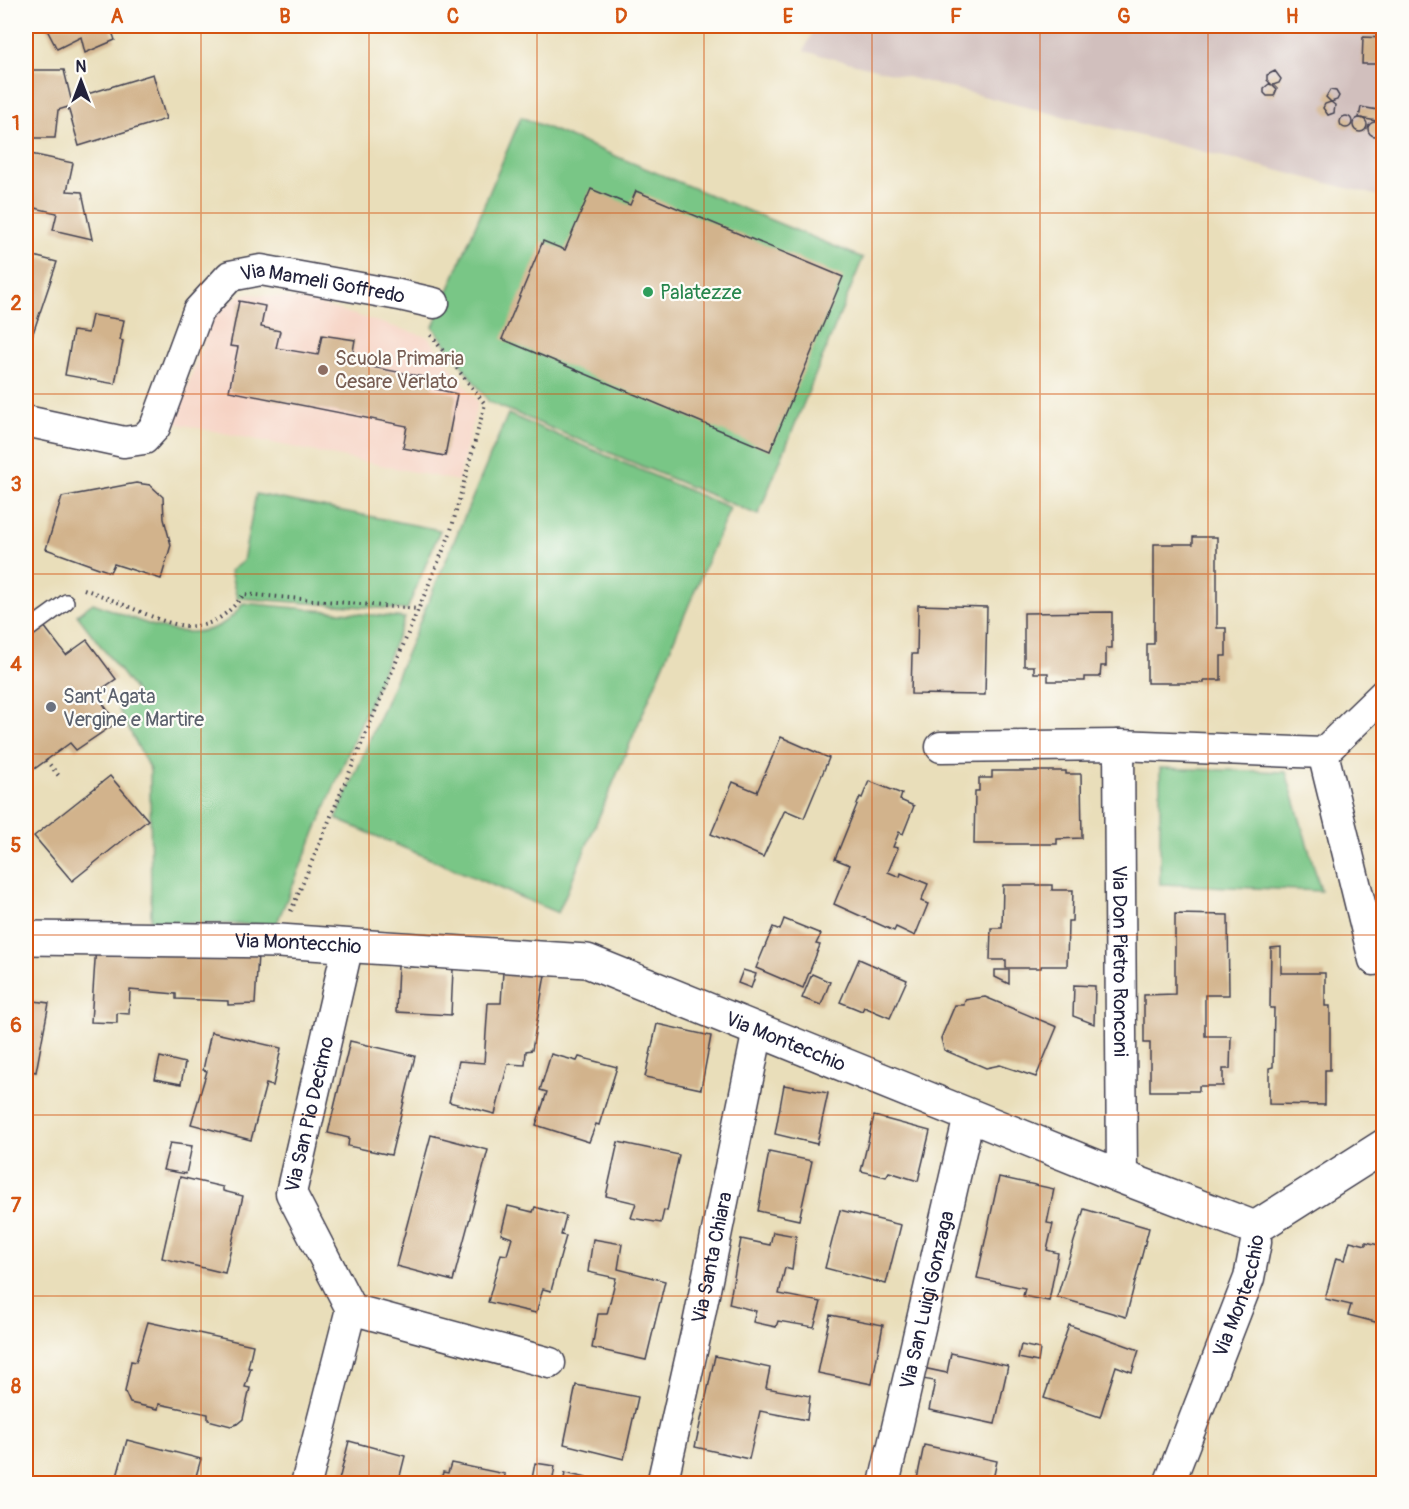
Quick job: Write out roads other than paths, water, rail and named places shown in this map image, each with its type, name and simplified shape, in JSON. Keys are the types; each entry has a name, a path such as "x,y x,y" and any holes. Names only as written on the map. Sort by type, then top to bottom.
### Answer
{"street":[{"name":"Via Mameli Goffredo","path":"26,421 124,441 144,440 155,427 198,311 230,276 261,270 434,303"},
{"path":"941,747 1119,745 1323,753 1383,694"},
{"name":"Via Don Pietro Ronconi","path":"1119,745 1122,1177"},
{"path":"1323,753 1374,960"},
{"name":"Via Montecchio","path":"26,938 279,941 587,961 969,1116 1255,1228 1256,1242 1249,1278 1168,1484"},
{"name":"Via San Pio Decimo","path":"348,945 291,1192 351,1309"},
{"name":"Via Santa Chiara","path":"662,1484 697,1329 758,1030"},
{"name":"Via San Luigi Gonzaga","path":"885,1484 969,1116"},
{"path":"1255,1228 1383,1146"},
{"path":"306,1484 351,1309 550,1363"}],"lane":[{"path":"26,631 66,602"}],"place":[{"name":"Palatezze","path":"648,292"},
{"name":"Scuola Primaria Cesare Verlato","path":"323,370"},
{"name":"Sant'Agata Vergine e Martire","path":"51,707"}]}
